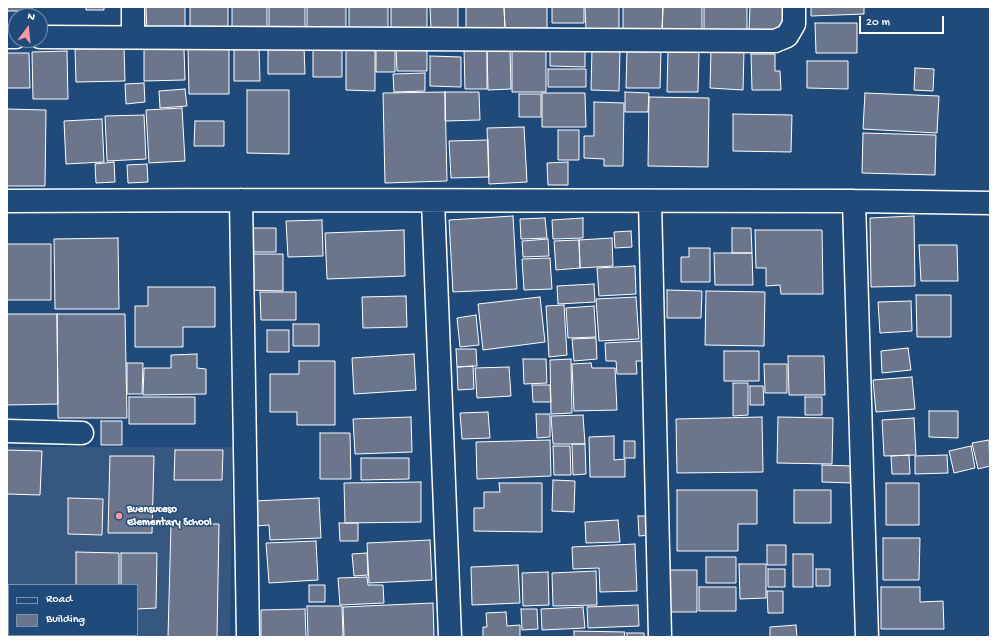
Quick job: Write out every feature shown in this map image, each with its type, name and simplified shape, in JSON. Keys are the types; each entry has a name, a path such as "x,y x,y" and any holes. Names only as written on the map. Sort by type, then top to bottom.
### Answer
{"street":[{"path":"133,7 133,36"},
{"path":"48,37 133,36 775,41 787,36 791,30 794,24 794,7"},
{"path":"241,200 248,637"},
{"path":"7,201 854,201 990,203"},
{"path":"433,201 450,637"},
{"path":"650,201 660,637"},
{"path":"854,201 867,637"},
{"path":"7,431 82,433"}],"shaded area":[{"name":"Buensuceso Elementary School","path":"7,447 233,447 230,637 7,637"}],"building":[{"path":"7,7 32,7 8,8 7,11"},
{"path":"86,7 104,7 104,10 86,10"},
{"path":"146,7 185,7 185,33 147,33"},
{"path":"190,7 228,7 228,33 190,33"},
{"path":"232,7 267,7 267,32 232,32"},
{"path":"269,7 305,7 305,31 269,31"},
{"path":"307,7 346,7 346,29 307,29"},
{"path":"349,7 388,7 388,30 349,30"},
{"path":"391,7 427,7 427,29 391,30"},
{"path":"430,7 458,7 458,29 431,29"},
{"path":"466,7 504,7 505,28 466,28"},
{"path":"504,7 547,7 547,28 505,28"},
{"path":"552,7 584,7 584,23 552,23"},
{"path":"585,7 619,7 619,29 586,29"},
{"path":"623,7 663,7 662,30 623,30"},
{"path":"663,7 702,7 702,31 662,30"},
{"path":"704,7 747,7 747,31 704,30"},
{"path":"750,7 785,7 785,31 749,30"},
{"path":"811,7 864,7 864,14 811,16"},
{"path":"815,23 857,23 857,53 816,53"},
{"path":"427,46 427,71 397,71 396,47"},
{"path":"229,47 229,94 189,94 188,48"},
{"path":"234,47 259,47 260,81 234,81"},
{"path":"268,47 304,47 305,74 268,74"},
{"path":"346,47 375,47 375,91 346,90"},
{"path":"376,47 395,47 395,72 376,72"},
{"path":"510,47 511,89 488,90 487,48"},
{"path":"512,47 546,47 546,92 512,92"},
{"path":"124,48 125,81 76,82 75,49"},
{"path":"313,48 342,48 342,77 313,77"},
{"path":"464,48 487,48 487,89 465,89"},
{"path":"550,48 585,49 585,67 550,66"},
{"path":"144,49 184,49 185,80 144,81"},
{"path":"592,49 620,49 619,91 591,90"},
{"path":"627,49 661,50 660,88 626,88"},
{"path":"711,49 744,51 743,90 710,88"},
{"path":"67,51 68,99 33,99 32,52"},
{"path":"668,51 699,51 698,92 667,92"},
{"path":"7,53 29,53 30,88 7,88"},
{"path":"751,54 775,54 775,71 780,71 781,90 752,90"},
{"path":"430,56 461,57 461,87 430,86"},
{"path":"807,61 848,61 848,89 807,88"},
{"path":"915,68 934,69 933,91 914,90"},
{"path":"548,69 586,69 586,87 548,87"},
{"path":"425,73 425,91 394,92 393,74"},
{"path":"144,83 145,102 126,104 125,84"},
{"path":"185,89 187,106 160,108 159,91"},
{"path":"247,90 289,90 289,154 247,153"},
{"path":"445,92 447,181 385,183 383,93"},
{"path":"445,92 479,92 480,120 445,121"},
{"path":"625,92 649,93 648,112 625,112"},
{"path":"542,93 585,93 586,127 542,127"},
{"path":"865,93 939,96 937,133 863,129"},
{"path":"519,94 541,94 541,117 519,117"},
{"path":"649,97 709,98 708,167 648,166"},
{"path":"594,102 624,103 623,166 604,166 604,159 584,158 584,136 594,136"},
{"path":"182,108 185,161 149,163 146,110"},
{"path":"7,109 46,110 45,186 7,186"},
{"path":"733,114 792,115 791,152 733,151"},
{"path":"144,115 146,159 107,161 105,116"},
{"path":"102,119 104,162 66,164 64,121"},
{"path":"195,121 224,121 224,146 194,146"},
{"path":"524,127 527,182 489,184 487,128"},
{"path":"558,130 579,130 579,160 558,160"},
{"path":"863,133 936,135 935,175 862,173"},
{"path":"488,140 489,177 451,178 449,141"},
{"path":"114,162 115,182 96,183 95,164"},
{"path":"568,162 568,185 548,185 547,163"},
{"path":"147,164 148,182 128,183 127,165"},
{"path":"513,216 517,289 453,292 449,220"},
{"path":"914,216 915,286 871,287 870,218"},
{"path":"545,218 547,238 521,239 520,219"},
{"path":"583,218 583,238 553,239 552,220"},
{"path":"322,220 323,256 288,257 286,221"},
{"path":"246,228 276,228 276,252 246,252"},
{"path":"732,228 751,228 752,253 732,253"},
{"path":"404,230 405,276 327,279 325,233"},
{"path":"755,230 822,230 823,294 781,294 780,285 766,286 766,268 756,268"},
{"path":"631,231 632,247 615,248 614,232"},
{"path":"118,238 119,309 55,309 54,239"},
{"path":"612,238 613,266 580,268 579,240"},
{"path":"548,239 549,256 523,257 522,241"},
{"path":"579,240 580,268 556,270 554,241"},
{"path":"7,244 51,244 51,300 7,300"},
{"path":"919,245 957,245 958,281 921,281"},
{"path":"689,248 710,248 710,282 681,282 681,257 689,257"},
{"path":"714,253 752,253 753,285 715,285"},
{"path":"247,254 283,254 283,291 247,290"},
{"path":"550,258 552,289 524,290 522,259"},
{"path":"635,266 636,294 599,296 597,268"},
{"path":"594,284 595,302 558,304 557,286"},
{"path":"148,287 215,287 215,327 183,327 183,347 135,347 135,306 148,306"},
{"path":"667,290 702,291 701,318 667,318"},
{"path":"706,291 765,292 764,346 705,345"},
{"path":"260,292 296,292 296,320 261,320"},
{"path":"916,295 951,295 951,337 917,337"},
{"path":"406,296 407,327 363,328 362,297"},
{"path":"540,297 545,342 483,350 478,304"},
{"path":"636,297 639,339 599,341 596,299"},
{"path":"911,301 912,331 880,333 878,302"},
{"path":"564,305 567,355 549,357 546,306"},
{"path":"594,306 596,337 568,338 566,308"},
{"path":"7,314 57,314 58,404 7,405"},
{"path":"57,314 125,314 127,418 58,418"},
{"path":"476,315 479,345 460,347 457,318"},
{"path":"293,324 319,324 319,346 293,346"},
{"path":"267,330 289,330 289,352 267,352"},
{"path":"596,338 597,359 574,361 572,339"},
{"path":"643,341 644,361 636,361 637,374 617,374 616,361 606,361 605,343"},
{"path":"908,348 911,370 882,373 881,351"},
{"path":"456,349 476,349 477,366 457,367"},
{"path":"724,351 759,351 759,381 724,381"},
{"path":"197,354 197,368 206,369 206,394 143,395 144,368 171,368 171,355"},
{"path":"414,354 416,390 354,394 352,358"},
{"path":"788,356 824,356 825,395 789,395"},
{"path":"523,359 546,359 547,383 524,384"},
{"path":"571,359 572,413 551,414 550,360"},
{"path":"299,361 335,361 335,425 297,425 297,412 270,412 270,374 299,374"},
{"path":"127,363 143,363 142,394 127,394"},
{"path":"591,363 592,368 615,368 617,410 574,411 572,364"},
{"path":"764,364 787,364 787,393 765,393"},
{"path":"473,366 474,389 458,390 457,367"},
{"path":"509,367 511,396 477,398 475,368"},
{"path":"912,377 915,409 876,412 873,380"},
{"path":"733,383 748,383 748,415 733,416"},
{"path":"532,385 550,385 551,402 533,402"},
{"path":"750,386 763,386 764,405 750,405"},
{"path":"129,397 195,397 195,424 129,424"},
{"path":"805,397 822,397 822,415 805,415"},
{"path":"929,411 958,411 958,438 929,437"},
{"path":"488,412 490,438 462,439 460,413"},
{"path":"536,414 550,414 550,437 537,438"},
{"path":"583,415 585,444 553,444 551,416"},
{"path":"411,417 412,452 355,454 353,419"},
{"path":"762,417 763,472 677,473 676,419"},
{"path":"778,417 833,418 832,464 777,463"},
{"path":"914,418 916,455 884,456 882,420"},
{"path":"101,421 122,421 122,445 101,445"},
{"path":"320,433 350,433 351,479 320,479"},
{"path":"614,436 614,460 625,459 625,477 590,477 589,437"},
{"path":"550,440 551,476 477,479 476,442"},
{"path":"989,440 990,466 978,469 972,443"},
{"path":"624,441 635,441 635,458 624,458"},
{"path":"572,444 585,444 586,474 573,475"},
{"path":"553,446 570,446 571,475 554,475"},
{"path":"971,446 975,468 954,473 949,451"},
{"path":"7,450 42,451 40,495 7,494"},
{"path":"175,450 223,450 222,480 174,480"},
{"path":"909,455 910,474 892,474 891,456"},
{"path":"947,455 948,473 915,474 915,456"},
{"path":"110,456 154,456 152,533 108,533"},
{"path":"361,458 409,458 409,479 361,480"},
{"path":"822,465 853,466 853,483 822,482"},
{"path":"553,480 575,481 574,512 552,511"},
{"path":"421,482 421,522 345,523 344,483"},
{"path":"499,483 542,483 542,532 474,531 474,508 484,508 484,492 500,492"},
{"path":"886,483 919,483 919,525 886,525"},
{"path":"677,490 757,490 757,524 738,524 738,551 677,551"},
{"path":"794,490 831,490 831,523 794,523"},
{"path":"68,498 103,499 102,535 68,534"},
{"path":"319,498 321,538 270,540 269,525 255,526 254,501"},
{"path":"638,516 650,516 651,535 639,536"},
{"path":"618,520 620,542 586,543 585,522"},
{"path":"339,523 358,523 358,541 340,541"},
{"path":"171,524 219,524 217,637 168,637"},
{"path":"883,538 920,538 919,580 883,580"},
{"path":"430,540 432,580 369,583 367,543"},
{"path":"316,541 318,580 269,583 266,543"},
{"path":"635,544 637,591 600,592 599,568 573,569 572,547"},
{"path":"767,545 786,545 786,565 767,565"},
{"path":"76,552 119,553 119,584 76,584"},
{"path":"121,553 157,553 156,608 138,609 138,584 121,584"},
{"path":"367,553 368,575 354,576 352,554"},
{"path":"793,554 813,554 813,587 793,587"},
{"path":"706,557 736,557 736,583 706,583"},
{"path":"739,564 766,564 766,598 740,599"},
{"path":"518,565 520,603 472,605 471,567"},
{"path":"768,569 785,569 785,587 768,587"},
{"path":"816,569 830,569 830,586 816,586"},
{"path":"670,570 697,570 697,612 670,612"},
{"path":"596,571 597,605 553,606 552,573"},
{"path":"548,572 549,605 523,606 522,573"},
{"path":"367,577 368,585 383,585 384,603 340,605 338,578"},
{"path":"309,585 325,585 325,602 309,602"},
{"path":"699,587 736,587 736,611 699,611"},
{"path":"881,587 920,587 920,602 943,601 944,629 881,629"},
{"path":"767,591 783,591 783,613 768,613"},
{"path":"7,599 8,636 69,636 69,637 7,637"},
{"path":"433,603 434,637 344,637 343,607"},
{"path":"638,605 639,626 588,628 587,607"},
{"path":"307,606 342,606 343,637 308,637"},
{"path":"583,607 585,628 542,630 541,609"},
{"path":"305,609 306,637 261,637 261,610"},
{"path":"521,609 537,609 538,629 522,630"},
{"path":"506,612 507,626 520,625 520,637 483,637 483,627 487,627 486,613"},
{"path":"796,625 797,637 770,637 770,627"},
{"path":"574,631 625,632 624,637 574,637"},
{"path":"627,633 644,633 644,637 627,637"}],"place":[{"name":"Buensuceso Elementary School","path":"119,516"}]}
